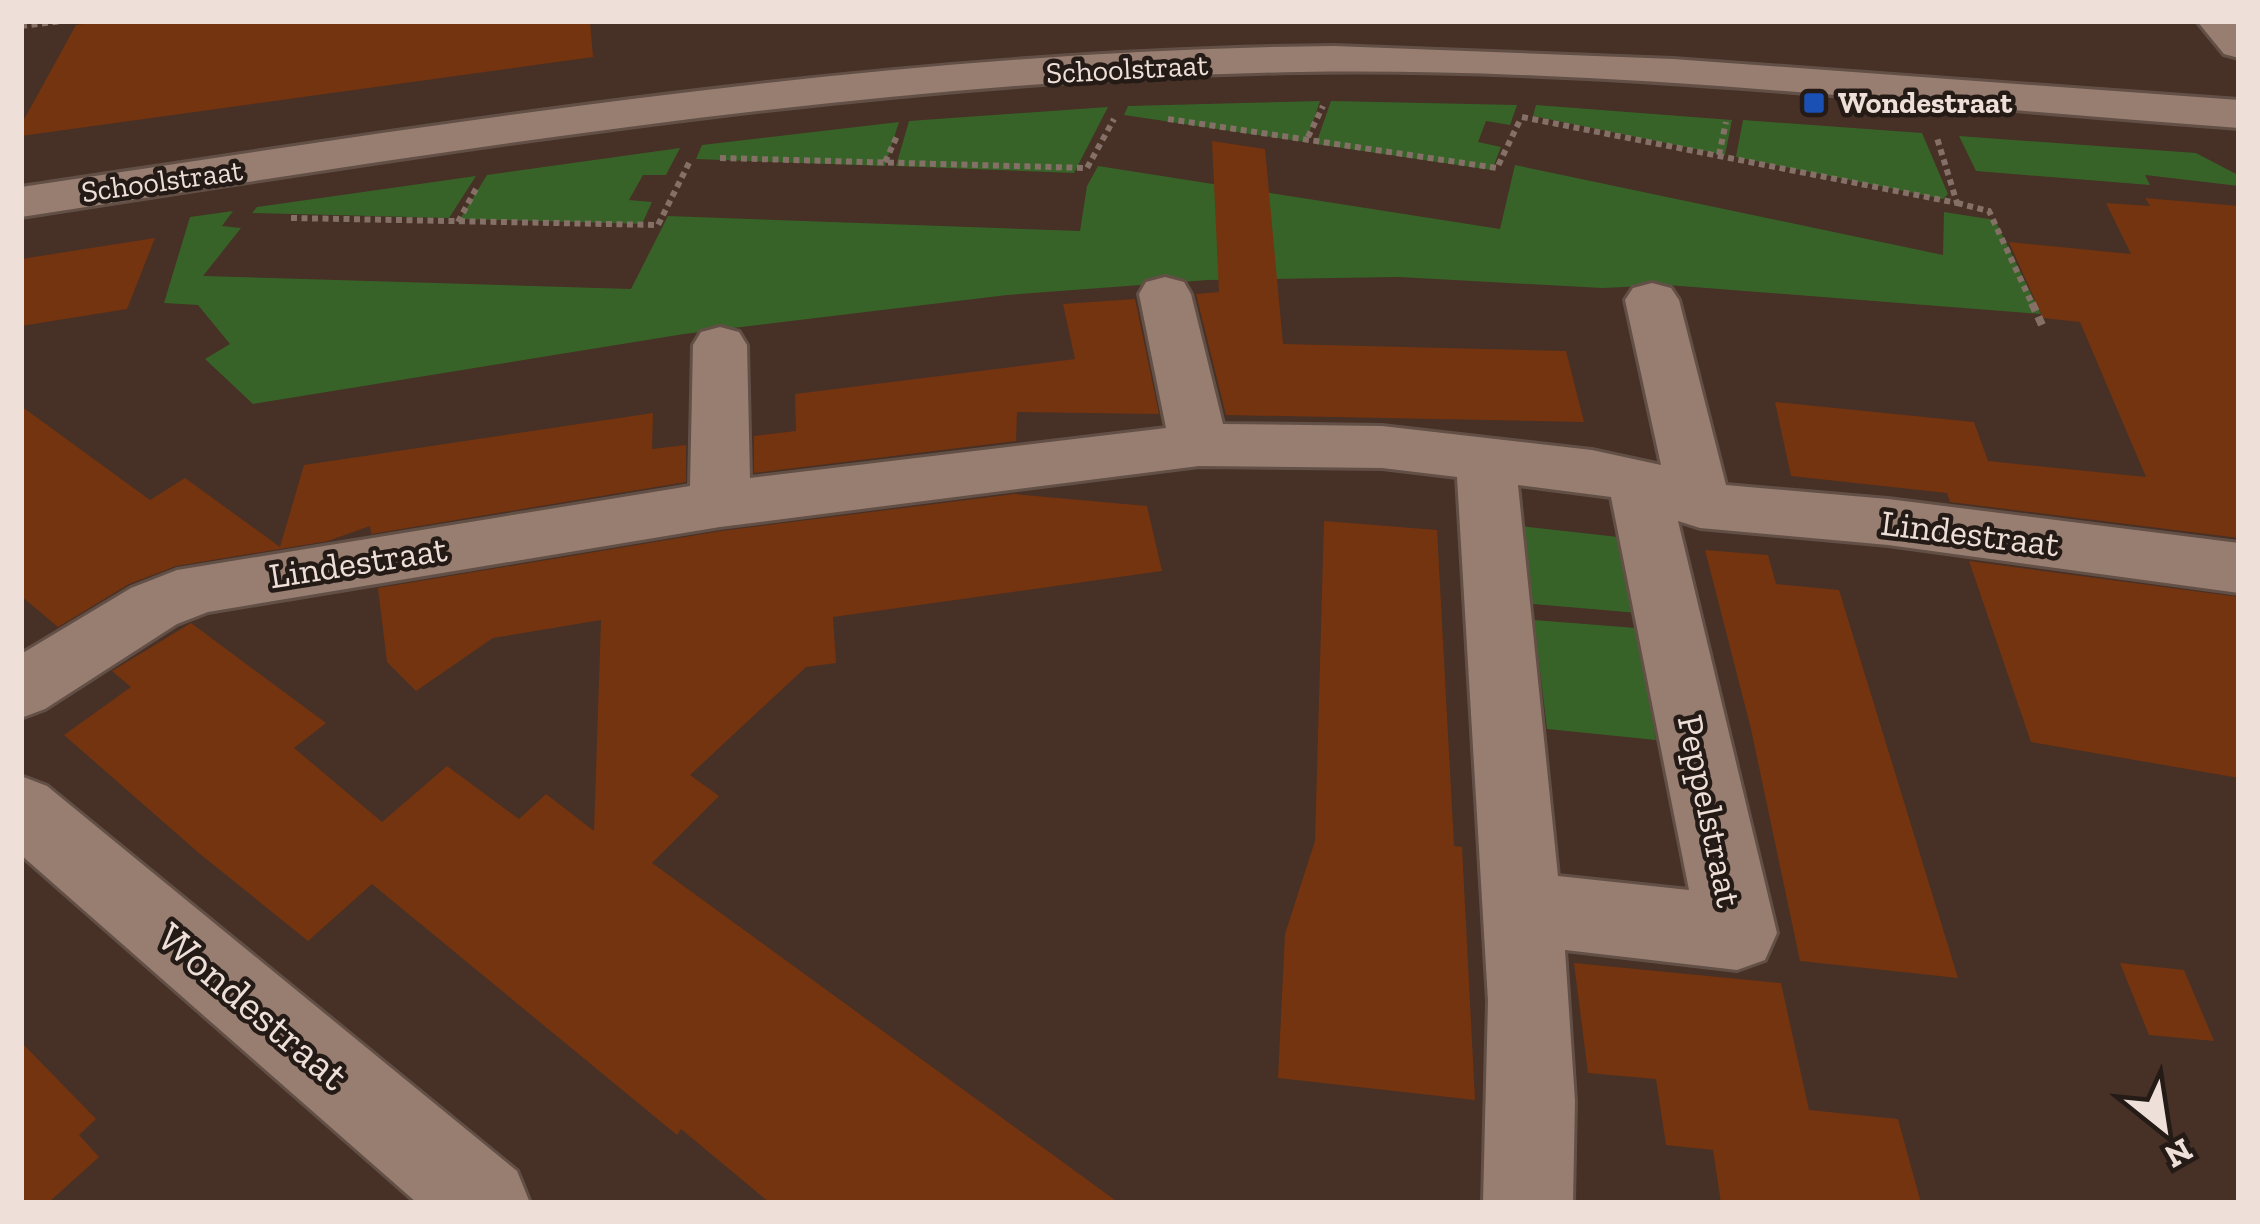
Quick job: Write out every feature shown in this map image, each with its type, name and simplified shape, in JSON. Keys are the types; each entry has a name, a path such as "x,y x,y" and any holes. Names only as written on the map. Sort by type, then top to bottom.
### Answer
{"street":[{"path":"2218,21 2239,45"},
{"name":"Schoolstraat","path":"21,202 672,110 935,80 1330,59 1708,75 2239,114"},
{"path":"1166,294 1199,445"},
{"path":"1652,300 1669,493"},
{"path":"720,345 720,504"},
{"name":"Lindestraat","path":"21,689 154,606 200,588 720,504 1199,445 1382,447 1486,459 1669,493 2239,568"},
{"path":"1486,459 1512,799 1526,909 1535,1104 1528,1203"},
{"name":"Peppelstraat","path":"1526,909 1737,933 1669,493"},
{"name":"Wondestraat","path":"21,809 484,1203"}],"path":[{"path":"21,26 63,21"},
{"path":"1160,118 1497,168 1532,103"},
{"path":"713,158 1087,168 1117,112"},
{"path":"1719,155 1728,112"},
{"path":"1521,118 1989,211 2042,325"},
{"path":"1934,120 1957,203"},
{"path":"217,173 214,205 244,216 658,224 692,157"},
{"path":"458,223 487,170"}],"green space":[{"path":"1320,101 1306,142 1124,115 1128,106"},
{"path":"1331,101 1517,105 1510,125 1486,121 1478,142 1501,147 1492,170 1316,144"},
{"path":"1536,105 1732,120 1725,155 1533,116"},
{"path":"1108,107 1074,173 896,166 909,121"},
{"path":"1743,120 1922,133 1948,194 1943,199 1736,157"},
{"path":"899,122 885,166 696,159 702,145"},
{"path":"1959,136 2196,153 2238,175 2239,186 2145,175 2150,185 1976,171"},
{"path":"680,148 666,175 643,175 629,200 652,202 642,224 460,219 487,175"},
{"path":"1515,165 1943,255 1944,212 1995,220 2041,314 1668,285 1602,288 1399,277 1208,280 1007,295 684,334 253,404 205,359 230,344 198,305 164,303 190,217 233,211 222,226 241,228 203,276 631,289 668,216 1080,231 1087,186 1098,166 1500,229"},
{"path":"476,176 449,218 252,213 257,207"},
{"path":"1520,526 1636,539 1650,614 1521,603"},
{"path":"1534,620 1636,628 1656,740 1547,729"}],"building":[{"path":"105,21 590,21 593,57 21,136 21,125 76,25"},
{"path":"1212,141 1265,149 1283,344 1566,351 1584,422 1226,415 1196,294 1219,292"},
{"path":"2145,198 2239,206 2239,538 1950,502 1947,493 1791,476 1775,402 1974,422 1988,461 2146,477 2080,322 2043,318 2009,242 2131,254 2106,203 2150,206"},
{"path":"155,238 127,309 21,326 21,259"},
{"path":"1135,299 1159,414 1017,412 1016,441 754,473 754,436 796,431 795,394 1075,359 1063,304"},
{"path":"21,406 150,500 185,478 280,547 304,465 653,413 652,449 686,445 686,482 371,534 370,526 328,541 176,566 129,584 58,627 21,596"},
{"path":"1014,494 1147,506 1162,571 833,617 836,663 806,667 690,775 719,796 652,863 1119,1203 770,1203 681,1129 677,1135 372,884 308,941 64,735 131,687 112,671 191,623 326,723 294,748 382,822 447,766 519,819 546,794 594,831 601,620 493,638 416,691 387,662 378,588 721,531"},
{"path":"1324,521 1437,530 1454,846 1462,847 1475,1100 1278,1078 1285,934 1315,841"},
{"path":"1705,550 1768,555 1776,584 1839,590 1958,978 1800,961 1751,729"},
{"path":"1969,561 2239,597 2239,778 2031,742"},
{"path":"1574,963 1781,983 1809,1110 1898,1119 1921,1203 1721,1203 1713,1150 1666,1145 1656,1079 1588,1073"},
{"path":"2120,963 2184,970 2214,1041 2149,1035"},
{"path":"21,1042 96,1119 79,1135 99,1157 48,1203 21,1203"}],"place":[{"name":"Wondestraat","path":"1814,103"}]}
